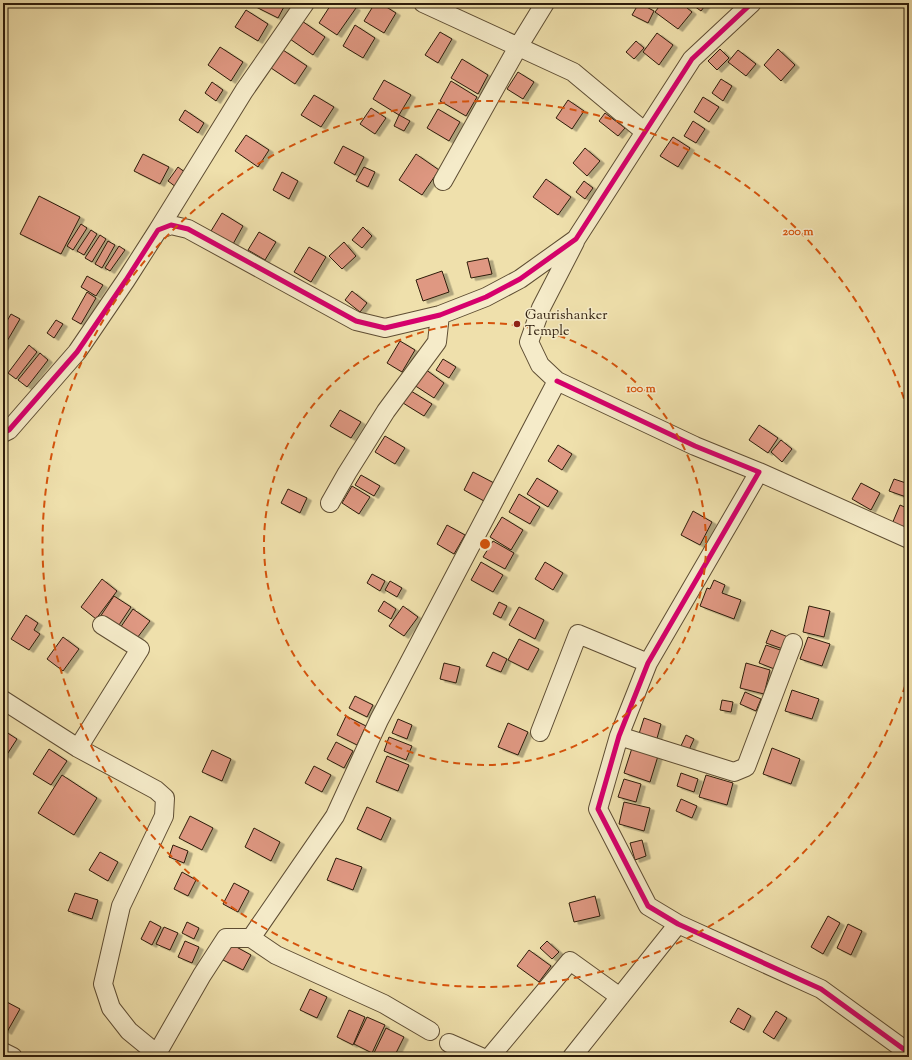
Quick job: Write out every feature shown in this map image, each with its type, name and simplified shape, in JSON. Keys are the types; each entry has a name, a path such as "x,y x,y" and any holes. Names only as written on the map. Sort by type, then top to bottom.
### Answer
{"street":[{"path":"3,433 9,430 77,352 158,230 244,91 304,3"},
{"path":"423,3 573,72 645,132"},
{"path":"443,181 518,47 545,3"},
{"path":"752,3 692,59 576,239 541,308 530,342 540,365 557,381 695,446 759,472 909,539"},
{"path":"158,230 171,225 188,229 356,321 385,328 440,315 486,297 520,280 576,239"},
{"path":"330,503 386,411 437,342 440,315"},
{"path":"251,938 335,816 379,720 557,381"},
{"path":"759,472 648,663 619,736 598,809 648,906 678,924 821,989 909,1053"},
{"path":"78,748 140,649 102,626"},
{"path":"540,732 578,634 648,663"},
{"path":"619,736 734,772 746,767 793,642"},
{"path":"3,700 78,748 156,790 165,798 164,816 121,906 103,984 111,1008 129,1031 156,1055 202,975 226,938 251,938 276,955 384,1004 430,1031"},
{"path":"572,1057 678,924"},
{"path":"490,1057 570,961 620,997"},
{"path":"449,1043 481,1057"},
{"path":"3,1052 13,1057"}],"building":[{"path":"259,3 286,3 278,18 256,7"},
{"path":"332,3 349,3 356,8 337,35 319,23"},
{"path":"375,3 380,3 396,13 384,33 364,21"},
{"path":"639,3 654,11 648,23 632,15"},
{"path":"662,3 681,3 692,12 678,29 655,12"},
{"path":"690,3 707,3 701,11"},
{"path":"246,10 268,24 258,41 235,27"},
{"path":"302,21 325,37 313,55 290,39"},
{"path":"355,25 375,38 363,58 343,46"},
{"path":"440,32 452,39 438,63 425,55"},
{"path":"657,33 673,45 659,65 643,52"},
{"path":"636,41 644,48 634,59 626,52"},
{"path":"220,47 243,62 231,81 208,65"},
{"path":"720,49 729,58 717,70 708,61"},
{"path":"778,49 795,65 781,81 764,65"},
{"path":"283,50 307,66 295,84 271,68"},
{"path":"738,50 756,64 746,76 728,62"},
{"path":"462,59 488,75 478,94 451,78"},
{"path":"518,72 534,82 523,99 507,89"},
{"path":"721,79 732,86 723,101 712,93"},
{"path":"384,80 411,95 399,115 373,99"},
{"path":"451,81 477,97 466,116 440,101"},
{"path":"212,82 223,90 216,101 205,93"},
{"path":"314,95 334,107 321,127 301,115"},
{"path":"703,97 719,107 709,122 694,112"},
{"path":"568,100 584,111 572,129 556,118"},
{"path":"371,108 386,118 375,134 360,124"},
{"path":"438,109 460,122 449,141 427,128"},
{"path":"185,110 204,123 198,133 179,120"},
{"path":"605,113 625,128 618,136 599,121"},
{"path":"399,115 410,121 404,131 394,126"},
{"path":"693,121 705,129 696,143 684,136"},
{"path":"246,135 269,150 258,167 235,151"},
{"path":"673,137 690,148 678,167 660,156"},
{"path":"343,146 364,157 355,175 334,163"},
{"path":"585,148 600,161 587,176 573,163"},
{"path":"143,154 169,167 160,184 134,171"},
{"path":"416,154 439,170 422,195 399,180"},
{"path":"178,167 186,173 176,187 168,181"},
{"path":"364,167 375,172 368,187 356,181"},
{"path":"282,172 298,181 289,199 273,190"},
{"path":"546,179 571,197 558,215 533,197"},
{"path":"584,181 593,188 585,199 576,192"},
{"path":"39,196 80,217 61,254 20,234"},
{"path":"222,213 243,226 233,244 211,231"},
{"path":"81,224 87,228 73,250 67,246"},
{"path":"363,227 372,236 362,248 352,240"},
{"path":"91,230 97,234 84,255 77,251"},
{"path":"259,232 276,242 265,260 248,250"},
{"path":"100,235 106,239 92,262 85,258"},
{"path":"108,241 115,245 102,268 95,264"},
{"path":"344,242 356,256 342,269 329,256"},
{"path":"119,246 125,250 110,271 105,268"},
{"path":"309,247 326,257 311,282 294,272"},
{"path":"488,258 492,274 471,278 467,262"},
{"path":"442,271 449,292 423,301 416,280"},
{"path":"87,276 103,285 96,296 81,287"},
{"path":"352,291 367,303 360,312 345,300"},
{"path":"87,292 96,298 81,324 72,319"},
{"path":"11,314 20,319 3,348 3,328"},
{"path":"56,320 63,324 54,338 47,333"},
{"path":"400,341 415,350 402,372 387,363"},
{"path":"29,345 37,352 16,379 8,373"},
{"path":"40,353 48,360 27,387 18,380"},
{"path":"443,359 456,367 449,378 436,370"},
{"path":"425,369 444,383 434,398 414,385"},
{"path":"411,391 432,404 424,416 403,403"},
{"path":"340,410 361,422 351,438 330,426"},
{"path":"759,425 778,438 768,453 749,440"},
{"path":"385,436 405,448 395,464 375,452"},
{"path":"781,440 792,449 782,462 771,452"},
{"path":"558,445 572,454 562,470 548,461"},
{"path":"473,472 494,483 484,501 464,490"},
{"path":"361,475 380,486 374,496 355,485"},
{"path":"537,478 558,491 548,507 527,494"},
{"path":"894,479 909,484 909,498 889,491"},
{"path":"861,483 880,493 871,510 852,499"},
{"path":"352,486 370,497 359,514 342,503"},
{"path":"288,489 307,498 300,513 281,503"},
{"path":"519,494 540,507 530,524 509,512"},
{"path":"900,505 909,509 909,532 892,524"},
{"path":"693,511 712,522 700,545 681,535"},
{"path":"502,517 523,530 511,550 490,537"},
{"path":"447,525 465,535 454,554 437,544"},
{"path":"493,541 514,553 505,569 483,557"},
{"path":"481,562 503,575 493,592 471,580"},
{"path":"545,562 563,573 553,590 535,579"},
{"path":"372,574 385,581 380,591 367,583"},
{"path":"102,579 117,591 96,619 81,607"},
{"path":"714,580 725,585 722,593 741,600 734,619 700,606 707,588 710,589"},
{"path":"390,581 402,588 397,597 385,590"},
{"path":"114,596 131,607 117,628 100,617"},
{"path":"384,601 396,609 391,619 378,611"},
{"path":"499,602 507,606 501,618 493,614"},
{"path":"403,606 418,617 404,636 389,626"},
{"path":"809,606 830,611 824,637 803,632"},
{"path":"519,607 544,620 535,639 509,625"},
{"path":"133,609 150,621 134,642 118,631"},
{"path":"26,615 38,623 34,630 40,634 29,650 11,639"},
{"path":"771,630 788,637 783,649 766,643"},
{"path":"63,637 79,649 63,671 47,659"},
{"path":"808,637 830,644 822,666 800,659"},
{"path":"519,639 539,649 528,670 508,660"},
{"path":"766,645 783,651 777,670 759,663"},
{"path":"493,652 507,659 501,672 486,666"},
{"path":"444,663 460,667 456,683 440,679"},
{"path":"746,663 770,670 764,694 740,688"},
{"path":"792,690 819,699 812,719 785,711"},
{"path":"745,692 761,699 756,711 740,704"},
{"path":"355,696 373,705 367,717 349,708"},
{"path":"722,700 733,702 731,712 720,710"},
{"path":"346,716 366,726 357,745 337,735"},
{"path":"644,718 661,724 656,742 638,737"},
{"path":"398,719 412,725 407,739 392,733"},
{"path":"508,723 528,732 518,755 498,747"},
{"path":"3,730 17,739 6,756 3,754"},
{"path":"686,735 694,739 688,752 680,748"},
{"path":"389,737 412,746 406,760 384,751"},
{"path":"336,742 353,751 344,768 327,759"},
{"path":"632,748 658,756 650,782 624,773"},
{"path":"772,748 800,759 791,784 763,774"},
{"path":"49,749 67,761 51,785 33,774"},
{"path":"212,750 231,759 222,781 202,772"},
{"path":"387,756 409,765 398,791 376,782"},
{"path":"314,766 331,775 322,792 305,783"},
{"path":"681,773 698,779 694,792 677,786"},
{"path":"62,775 97,798 74,835 38,813"},
{"path":"706,775 733,783 727,805 699,797"},
{"path":"624,779 641,784 636,802 618,797"},
{"path":"681,799 697,806 692,818 676,811"},
{"path":"624,802 650,808 644,831 619,824"},
{"path":"367,807 391,818 381,840 357,829"},
{"path":"190,816 213,828 202,850 179,838"},
{"path":"254,828 280,842 271,861 245,847"},
{"path":"642,840 646,856 635,860 630,843"},
{"path":"173,845 188,851 184,863 169,857"},
{"path":"100,852 118,862 108,881 89,870"},
{"path":"336,858 362,867 353,890 327,880"},
{"path":"182,872 196,880 188,896 174,889"},
{"path":"234,883 249,891 238,912 223,904"},
{"path":"75,893 98,900 92,919 68,911"},
{"path":"595,896 600,916 574,922 569,903"},
{"path":"828,916 840,923 823,954 811,947"},
{"path":"150,921 161,927 152,945 141,939"},
{"path":"187,922 199,928 194,939 182,933"},
{"path":"848,924 862,931 851,955 837,948"},
{"path":"164,927 178,933 170,950 156,944"},
{"path":"185,941 199,947 192,963 178,957"},
{"path":"547,941 559,952 552,959 540,948"},
{"path":"231,944 251,955 243,970 223,960"},
{"path":"529,950 551,966 539,982 517,966"},
{"path":"310,989 327,997 317,1018 300,1010"},
{"path":"3,1000 20,1009 7,1032 3,1029"},
{"path":"738,1008 751,1016 744,1030 730,1022"},
{"path":"349,1010 365,1017 353,1045 337,1037"},
{"path":"776,1011 787,1018 774,1039 763,1032"},
{"path":"367,1017 385,1025 372,1053 354,1044"},
{"path":"386,1028 404,1037 394,1057 377,1057 373,1055"}],"cycle path":[{"path":"3,433 9,430 77,352 158,230 171,225 188,229 356,321 385,328 440,315 486,297 520,279 576,239 692,59 752,3"},
{"path":"557,381 695,446 759,472 648,663 619,736 598,809 648,906 678,924 821,989 909,1053"}],"place":[{"name":"Gaurishanker Temple","path":"517,324"}]}
